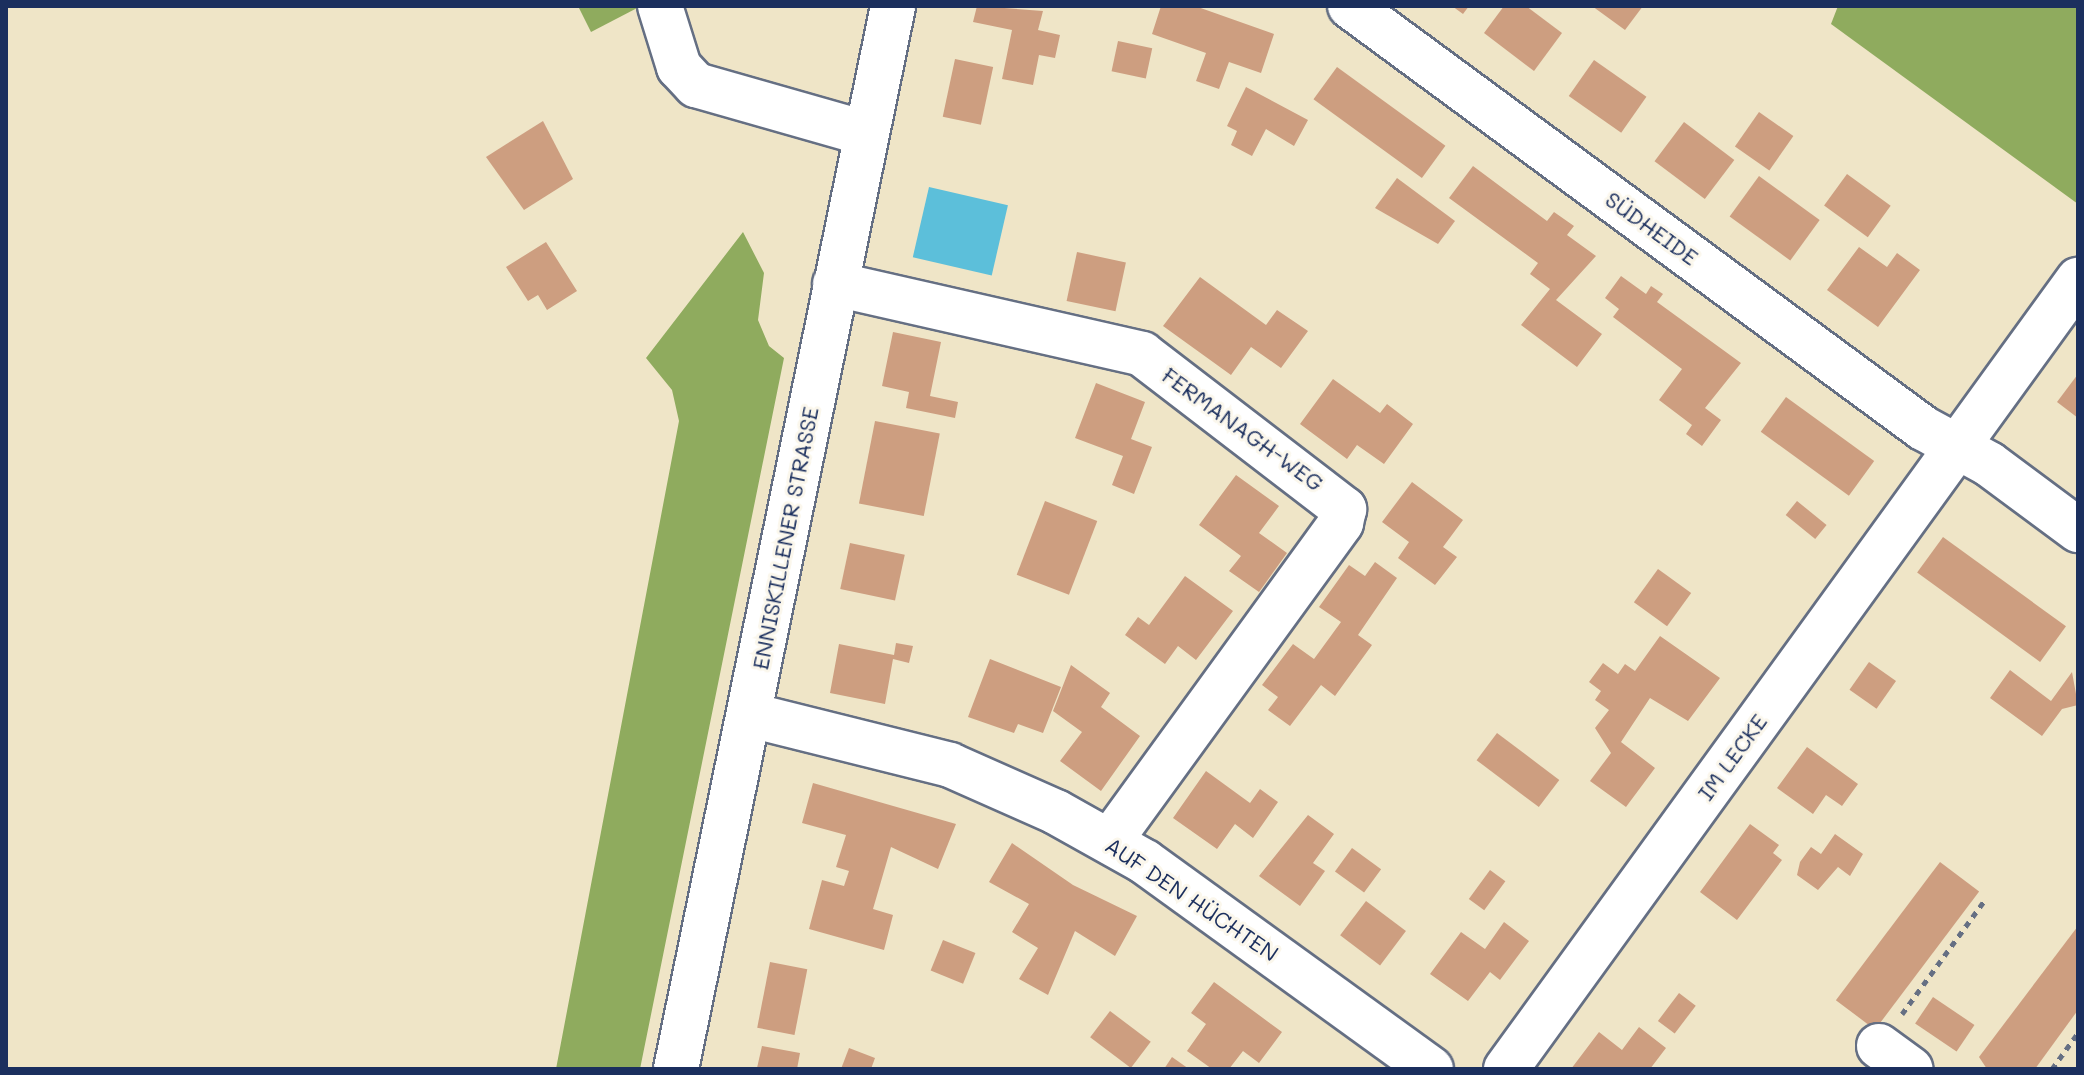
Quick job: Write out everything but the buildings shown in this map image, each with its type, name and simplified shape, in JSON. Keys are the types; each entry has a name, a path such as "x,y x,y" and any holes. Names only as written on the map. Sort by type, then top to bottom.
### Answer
{"street":[{"path":"660,6 679,67 696,85 864,133"},
{"name":"ENNISKILLENER STRASSE","path":"676,1069 750,715 864,133 893,6"},
{"name":"SÜDHEIDE","path":"1350,6 1957,446 2078,530"},
{"path":"1957,446 2078,280"},
{"name":"FERMANAGH-WEG","path":"835,284 1142,354 1344,509 1341,523 1110,841"},
{"name":"IM LECKE","path":"1506,1069 1957,446"},
{"name":"AUF DEN HÜCHTEN","path":"750,715 950,765 1110,841 1431,1069"}],"path":[{"path":"1895,1057 1984,901"},
{"path":"2052,1069 2078,1033"}],"green space":[{"path":"578,6 641,6 591,32"},
{"path":"1838,6 2078,6 2078,204 1831,24"},
{"path":"743,232 764,273 758,320 769,346 784,358 640,1069 556,1069 679,421 672,390 646,358"}],"water":[{"path":"929,187 1008,205 992,275 913,257"}]}
